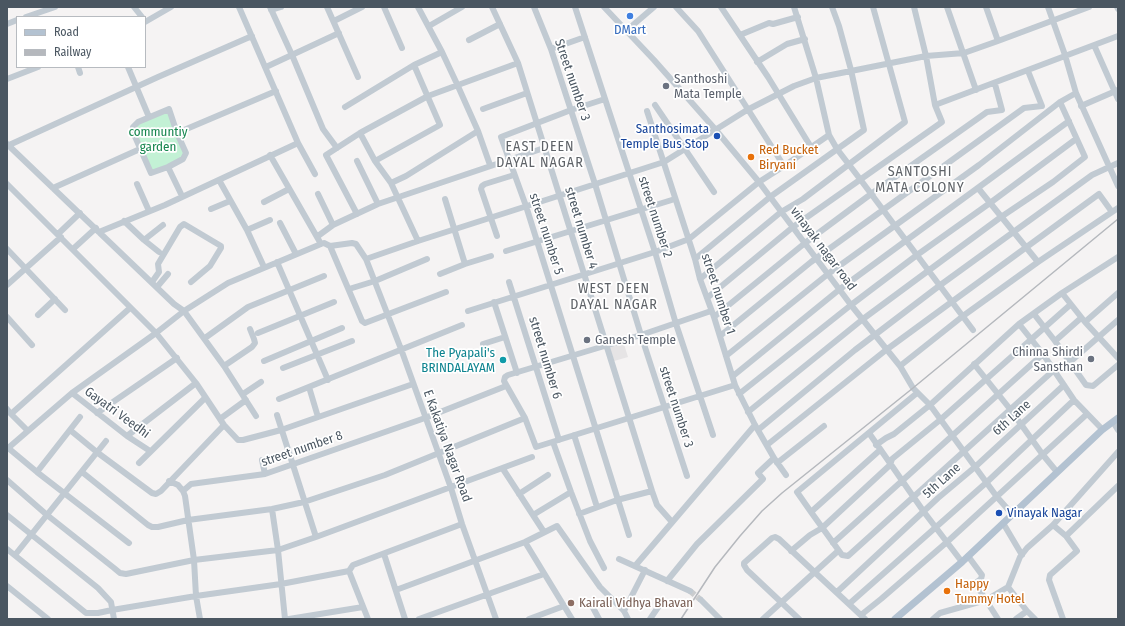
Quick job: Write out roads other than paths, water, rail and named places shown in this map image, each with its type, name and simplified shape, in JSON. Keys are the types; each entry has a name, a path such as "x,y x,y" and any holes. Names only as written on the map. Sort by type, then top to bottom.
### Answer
{"main road":[{"path":"894,619 962,562 1102,429 1115,420"}],"street":[{"path":"29,16 55,7"},
{"path":"134,7 141,16"},
{"path":"239,7 298,143 315,174"},
{"path":"280,7 271,9 323,129 337,148"},
{"path":"327,7 358,77"},
{"path":"334,21 362,7"},
{"path":"384,7 402,48"},
{"path":"418,7 429,26 457,84 478,132 490,165"},
{"path":"429,26 462,7"},
{"name":"street number 4","path":"492,7 518,63 652,491 658,506 672,522"},
{"name":"Street number 3","path":"534,7 551,49 595,184"},
{"name":"street number 2","path":"575,7 713,435"},
{"name":"vinayak nagar road","path":"604,7 654,60 715,129 759,182 851,305 900,366 918,393 930,405 952,434 997,497 1013,515"},
{"path":"626,31 654,7"},
{"path":"676,7 698,31 784,166"},
{"path":"721,7 778,94 810,147"},
{"path":"794,7 816,78 829,134 838,149 929,270 939,286 974,330"},
{"path":"695,259 770,197 864,130 851,70 839,26 832,7"},
{"path":"700,279 781,212 803,199 905,122 873,7"},
{"path":"707,298 793,228 942,122 935,105 926,56 914,7"},
{"path":"947,7 964,52 976,90"},
{"path":"986,7 998,41"},
{"path":"1048,7 1054,21 1081,106 1118,186"},
{"path":"366,259 629,172 664,162 747,110 794,86 816,78 926,56 964,52 1054,21 1088,7"},
{"path":"146,21 168,8"},
{"path":"740,35 769,23 773,24 798,17"},
{"path":"469,40 500,24"},
{"path":"266,67 339,34"},
{"path":"252,36 7,145 174,304 184,311 224,366 256,416"},
{"path":"935,105 995,84 1065,55 1118,36"},
{"path":"551,49 585,37"},
{"path":"757,62 787,44 805,40"},
{"path":"1094,45 1116,91 1118,99"},
{"path":"345,107 414,65 442,52"},
{"path":"357,214 326,155 360,133 428,96 457,84 518,63"},
{"path":"375,161 440,125 414,65"},
{"path":"7,79 35,68"},
{"path":"128,68 149,117"},
{"path":"720,336 816,258 1024,108 1042,106 1028,71"},
{"path":"735,385 536,447 525,418 504,381 505,377 516,373 713,314 871,194 987,112 1002,110 995,84"},
{"path":"177,133 276,91"},
{"path":"1081,106 1116,91"},
{"path":"483,109 527,93"},
{"path":"726,356 828,274 979,165 1060,102 1076,93"},
{"path":"536,123 605,99"},
{"path":"748,412 863,319 1001,217 1053,182 1085,157 1060,102"},
{"path":"655,105 714,192"},
{"path":"168,109 186,153 183,159 168,167 151,173 133,132 133,127 138,122 149,117 168,109"},
{"name":"street number 1","path":"647,111 735,385 756,428 786,475"},
{"path":"733,376 840,289 1069,121"},
{"name":"street number 5","path":"536,123 502,137 526,206 629,535"},
{"path":"391,183 406,176 478,132"},
{"path":"360,133 375,161 391,183 418,241"},
{"path":"468,311 655,252 689,239 759,182 829,134"},
{"path":"739,394 851,305 917,255 990,204 1076,139"},
{"path":"73,249 97,230 149,211 298,143"},
{"path":"318,236 333,225 378,204 544,148"},
{"path":"53,188 140,149"},
{"path":"270,155 318,236 321,244"},
{"path":"357,161 378,204"},
{"path":"634,566 756,428 939,286 1092,175 1118,163"},
{"path":"168,167 182,196"},
{"path":"497,236 481,189 482,186 514,175"},
{"path":"219,180 247,230 264,267"},
{"path":"7,184 156,333 196,383 222,422 238,440 281,430 413,384"},
{"path":"137,184 149,211"},
{"name":"street number 3","path":"595,184 687,476"},
{"path":"978,188 1038,262"},
{"path":"264,202 290,189"},
{"path":"318,194 333,225"},
{"path":"767,445 886,350 1099,194 1112,212"},
{"path":"445,199 465,264"},
{"path":"506,251 675,199"},
{"path":"212,209 230,201"},
{"path":"900,366 963,316 1038,262 1118,208"},
{"path":"7,286 60,236 80,213"},
{"path":"247,230 270,220"},
{"path":"124,221 159,252"},
{"path":"280,223 296,254"},
{"path":"152,282 159,272 158,264 180,227 184,224 221,246 210,266 191,282"},
{"path":"144,240 163,225"},
{"path":"129,542 7,448 72,393 156,333 184,311 228,283 321,244 324,243 330,246 362,321 365,323 387,316 446,292"},
{"name":"E Kakatiya Nagar Road","path":"330,246 352,243 356,244 366,259 451,488 462,524 496,619"},
{"path":"7,249 65,310"},
{"path":"440,274 491,256"},
{"path":"811,512 878,448 886,438 894,434 930,405 1020,324 1062,293 1118,257"},
{"path":"349,289 375,281 427,259"},
{"path":"277,262 316,356 328,380"},
{"path":"157,287 168,274"},
{"path":"204,338 248,307 324,276"},
{"name":"street number 6","path":"509,282 536,368 571,492 590,541 604,568"},
{"path":"1062,293 1070,305 1118,358"},
{"path":"1055,341 1118,293"},
{"path":"38,315 55,299"},
{"path":"258,333 334,302"},
{"path":"494,302 516,373"},
{"path":"791,551 810,535 822,528 890,465 892,459 940,420 1070,305"},
{"path":"28,431 9,412 130,308"},
{"path":"1034,314 1086,385 1093,386 1118,365"},
{"path":"7,317 32,345"},
{"path":"1070,362 1118,320"},
{"path":"1020,324 1074,400 1102,429"},
{"path":"279,399 400,349 462,326"},
{"path":"224,366 252,347 255,343 250,328"},
{"path":"264,360 342,328"},
{"path":"483,344 505,337"},
{"path":"283,368 352,341"},
{"path":"833,543 1042,354"},
{"path":"97,413 177,358"},
{"path":"974,364 1057,472"},
{"path":"918,393 797,492 842,555 848,556 1054,370"},
{"path":"243,394 261,382"},
{"path":"127,436 196,383"},
{"name":"6th Lane","path":"975,466 1064,385"},
{"name":"street number 8","path":"184,490 191,484 265,474 293,465 425,418 506,386"},
{"path":"309,387 318,417"},
{"name":"Gayatri Veedhi","path":"72,393 127,436 150,451"},
{"path":"139,463 205,398"},
{"path":"70,430 98,453 152,493 156,494 161,491 222,422 246,400"},
{"path":"850,604 987,482 1074,400"},
{"path":"799,619 747,570 744,563 772,538 778,538 863,617 881,599 947,542 1087,414"},
{"path":"277,415 316,537"},
{"path":"37,472 80,418"},
{"path":"82,472 152,527 188,520 272,509 304,502 385,475 525,418"},
{"path":"1115,420 1118,430"},
{"path":"667,581 697,544 763,479 758,473 824,426"},
{"path":"868,433 913,497 962,562"},
{"path":"574,435 597,507"},
{"path":"15,555 106,442"},
{"path":"933,619 940,613 986,600 1008,587 1022,555 1027,548 1053,525 1118,452"},
{"path":"7,480 47,515 120,573 126,574 194,560 278,550 503,469 532,457"},
{"path":"262,460 265,474"},
{"name":"5th Lane","path":"837,592 938,498 975,466"},
{"path":"503,469 544,532"},
{"path":"519,494 548,476"},
{"path":"169,481 184,490 194,560 196,596 200,619"},
{"path":"1066,536 1118,486"},
{"path":"579,514 617,500 652,491"},
{"path":"533,515 571,492"},
{"path":"272,509 285,619"},
{"path":"7,515 98,588 111,602 114,619"},
{"path":"1003,523 1022,555"},
{"path":"349,572 353,565 462,524"},
{"path":"1053,525 1066,536 1077,551 1050,575 1049,580 1064,619"},
{"path":"396,590 525,542 557,526 600,586 624,611 628,619"},
{"path":"525,542 572,619"},
{"path":"7,549 86,613 98,613 349,572"},
{"path":"763,619 838,551"},
{"path":"384,554 405,619"},
{"path":"968,556 982,575 981,579 977,582 977,586 998,619"},
{"path":"619,559 690,591"},
{"path":"624,611 645,570"},
{"path":"349,572 368,619"},
{"path":"419,619 544,574"},
{"path":"7,586 48,619"},
{"path":"1008,587 1026,611 1035,619"},
{"path":"701,600 720,619"},
{"path":"650,619 661,603"},
{"path":"591,604 599,619"},
{"path":"289,619 363,606"},
{"path":"529,619 564,606"},
{"path":"1016,619 1026,611"}],"tunnel":[{"path":"690,591 701,600"}],"railway":[{"path":"681,619 715,567 762,511 782,493 913,388 1118,219"}],"place":[{"name":"DMart","path":"630,16"},
{"name":"Santhoshi Mata Temple","path":"666,86"},
{"name":"Santhosimata Temple Bus Stop","path":"717,136"},
{"name":"Red Bucket Biryani","path":"751,157"},
{"name":"Ganesh Temple","path":"587,340"},
{"name":"Chinna Shirdi Sansthan","path":"1091,359"},
{"name":"The Pyapali's BRINDALAYAM","path":"503,360"},
{"name":"Vinayak Nagar","path":"999,513"},
{"name":"Happy Tummy Hotel","path":"947,591"},
{"name":"Kairali Vidhya Bhavan","path":"571,603"}],"district":[{"name":"EAST DEEN DAYAL NAGAR","path":"540,156"},
{"name":"SANTOSHI MATA COLONY","path":"920,180"},
{"name":"WEST DEEN DAYAL NAGAR","path":"614,298"}],"park label":[{"name":"communtiy garden","path":"158,140"}]}
